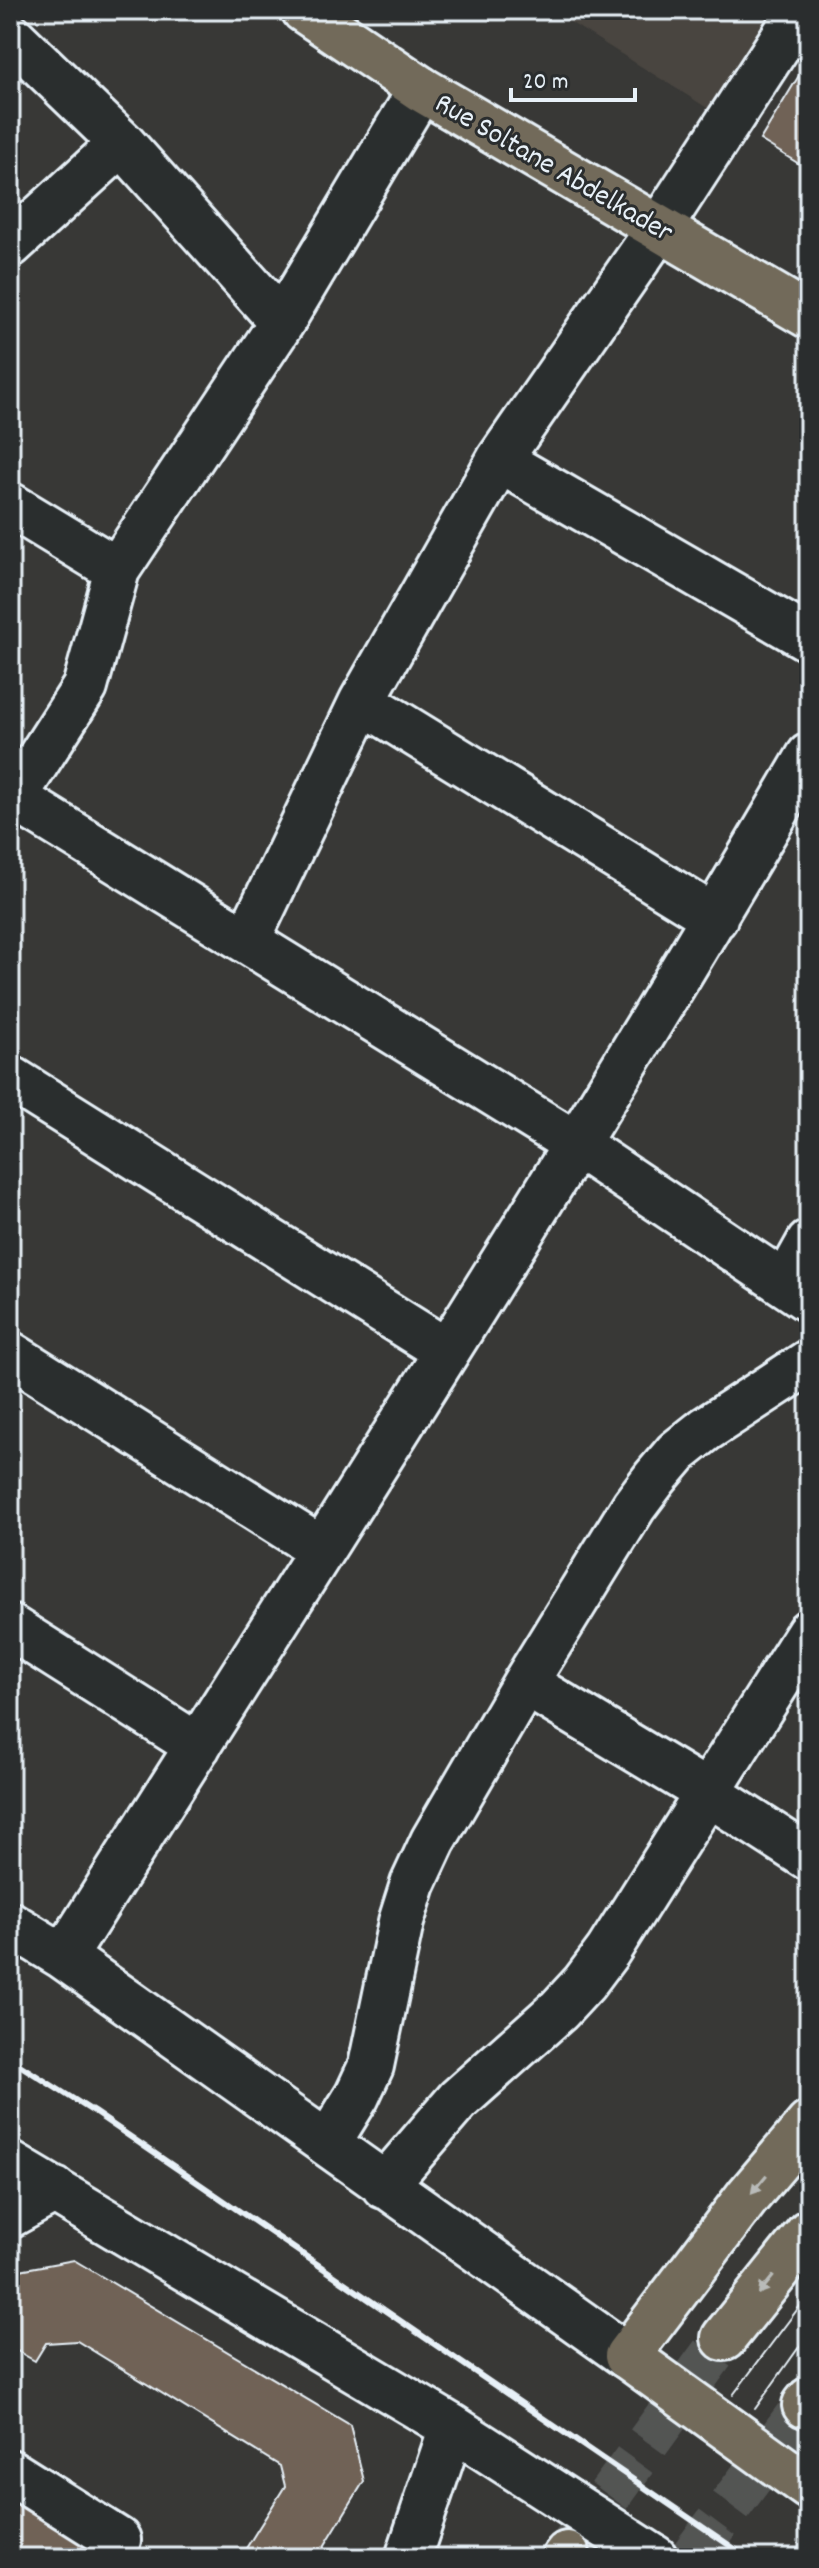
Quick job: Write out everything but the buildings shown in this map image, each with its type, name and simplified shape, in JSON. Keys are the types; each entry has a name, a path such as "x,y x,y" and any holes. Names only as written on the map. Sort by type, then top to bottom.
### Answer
{"main road":[{"name":"Rue Soltane Abdelkader","path":"304,10 421,89 809,316"},
{"path":"809,2124 748,2196 627,2356 809,2487"},
{"path":"724,2338 809,2232"}],"street":[{"path":"247,941 362,701 499,460 660,227 801,10"},
{"path":"10,35 122,143 282,322"},
{"path":"421,89 282,322 117,570 85,687 11,799 576,1144 797,1292 809,1243"},
{"path":"10,245 122,143"},
{"path":"499,460 809,639"},
{"path":"10,505 117,570"},
{"path":"362,701 715,918"},
{"path":"64,1957 576,1144 715,918 809,756"},
{"path":"10,1078 446,1351"},
{"path":"10,1354 321,1549"},
{"path":"328,2143 357,2096 371,2066 401,1922 413,1884 433,1841 525,1683 634,1506 677,1452 706,1429 809,1362"},
{"path":"10,1627 198,1746"},
{"path":"384,2186 458,2100 559,2010 584,1983 608,1951 809,1632"},
{"path":"525,1683 809,1858"},
{"path":"10,1924 64,1957 627,2356"},
{"path":"10,2164 452,2427 655,2558"},
{"path":"10,2215 55,2190"},
{"path":"408,2558 452,2427"},
{"path":"10,2472 118,2540"}],"shaded area":[{"path":"551,10 794,10 725,119"}],"tunnel":[{"path":"570,2549 724,2338"},
{"path":"691,2558 805,2405"}],"tram line":[{"path":"733,2395 809,2294"},
{"path":"755,2409 809,2333"}],"railway":[{"path":"10,2059 94,2112 748,2558"}]}
